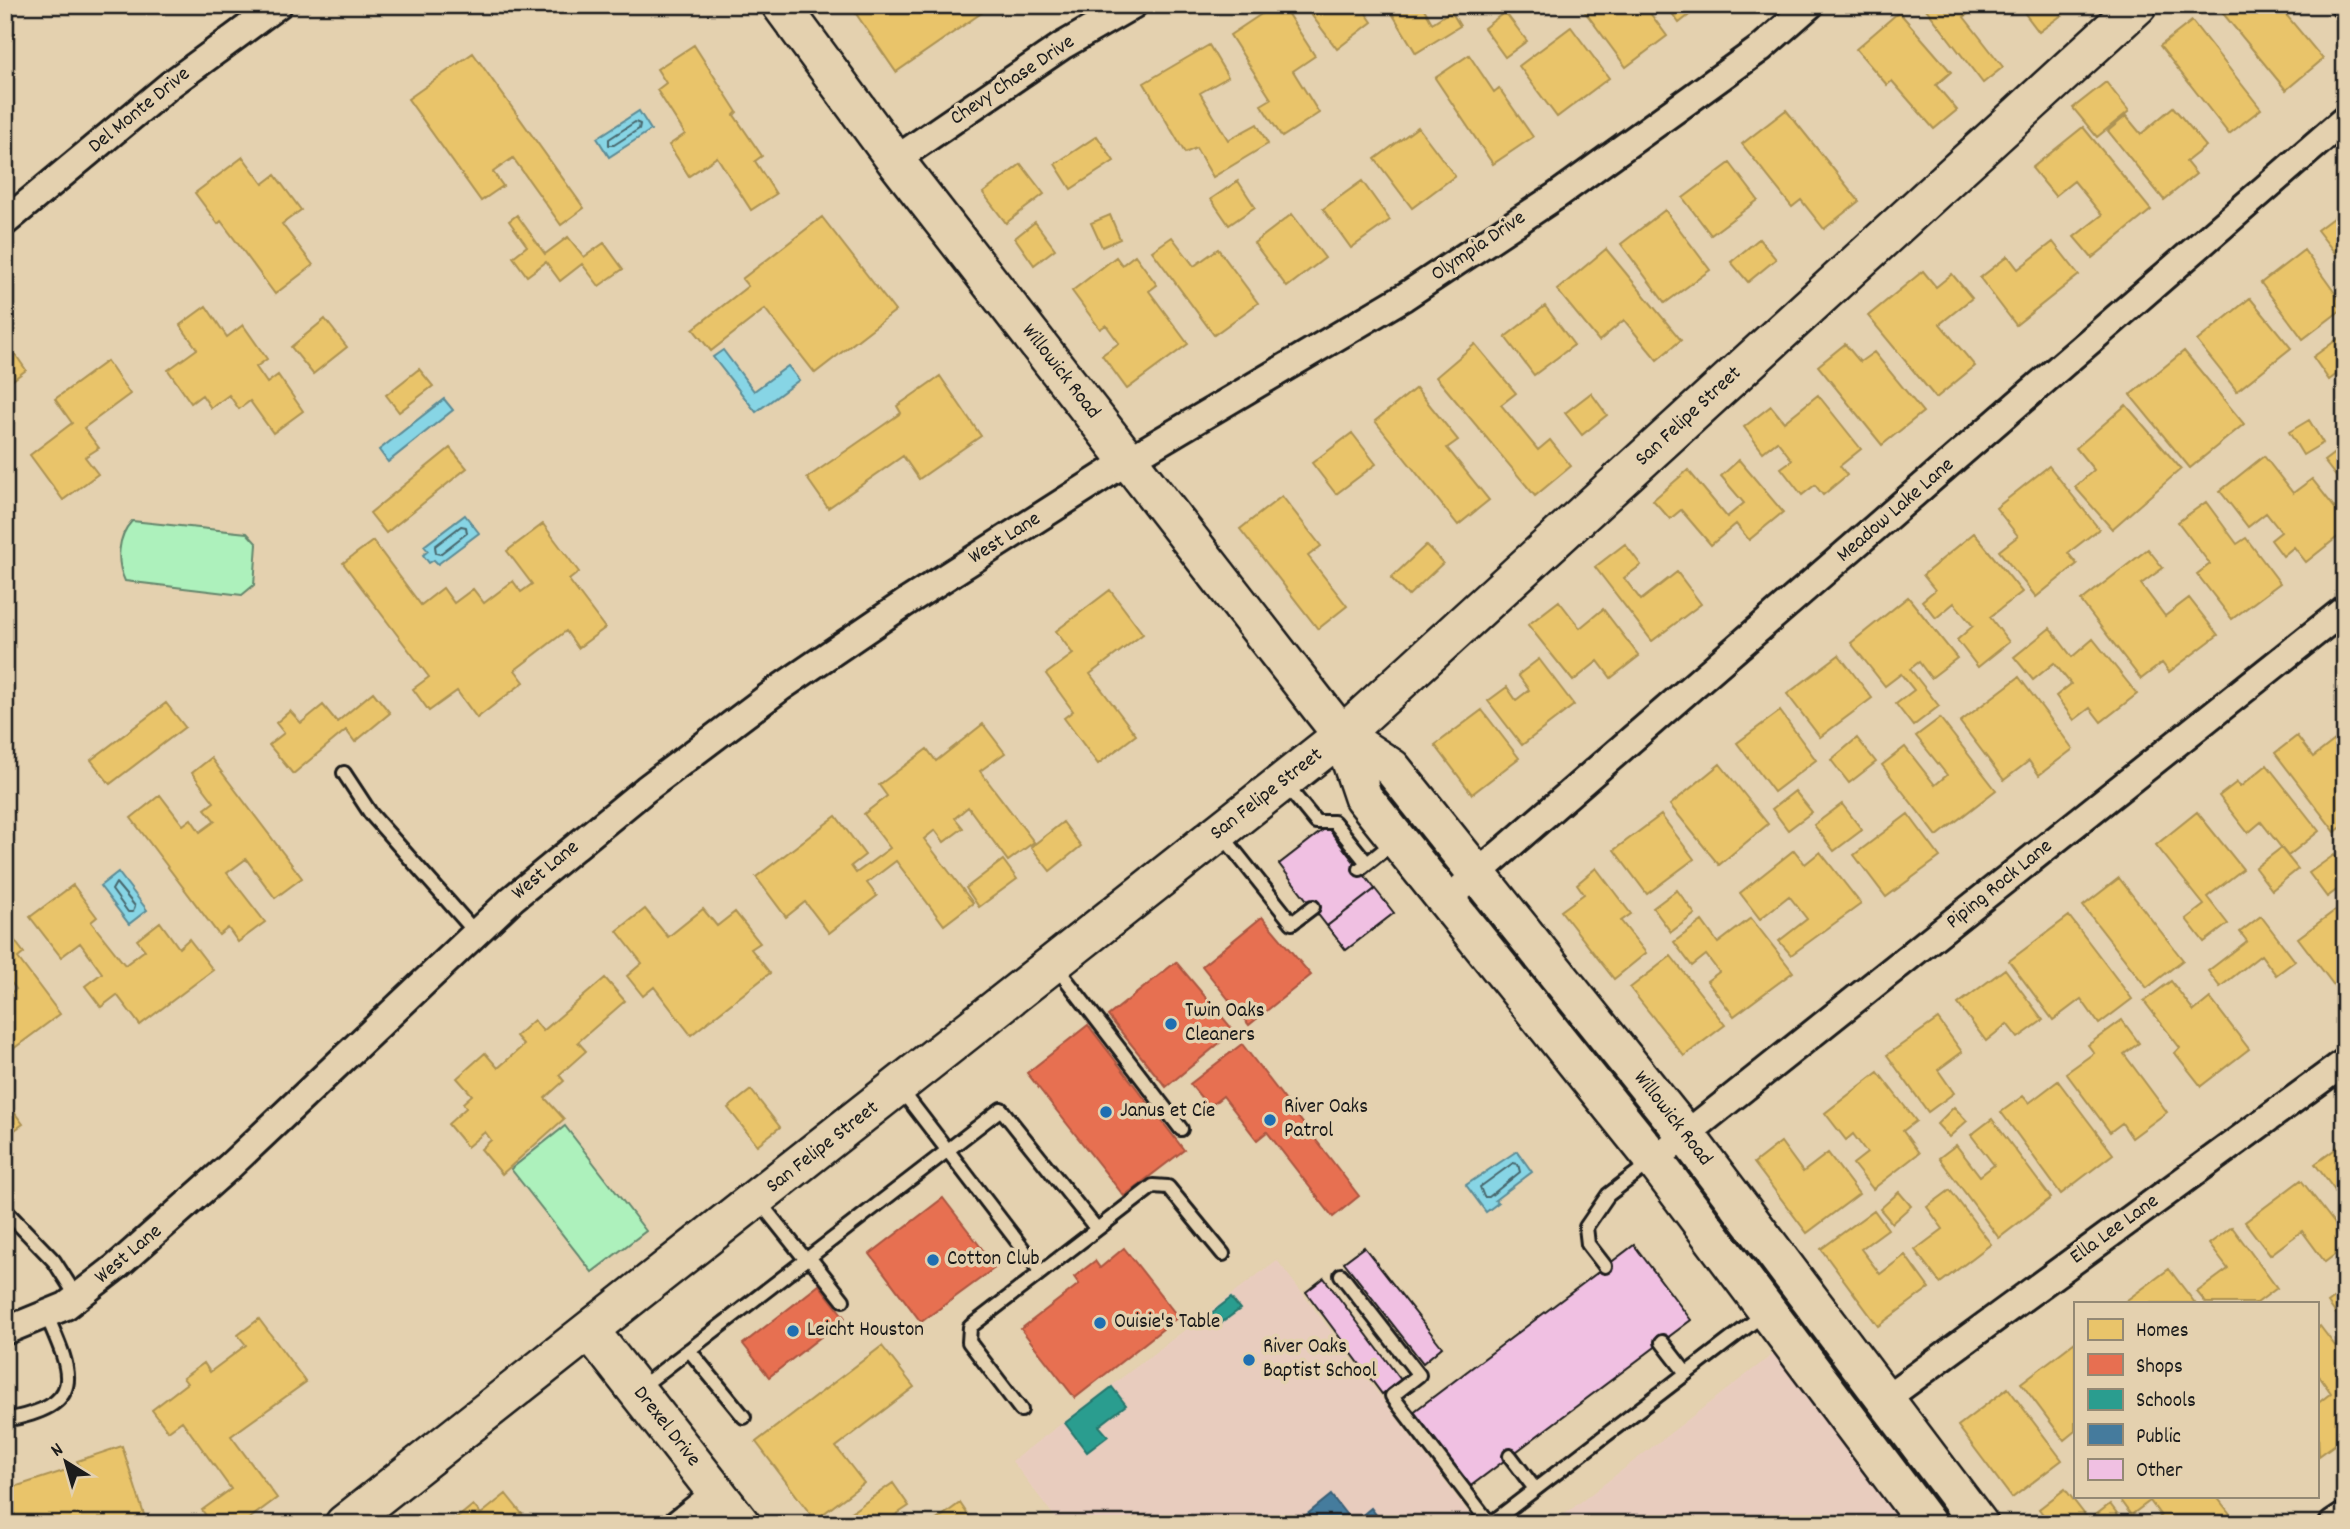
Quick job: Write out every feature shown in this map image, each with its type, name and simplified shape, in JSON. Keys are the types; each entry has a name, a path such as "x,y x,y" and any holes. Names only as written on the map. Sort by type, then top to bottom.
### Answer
{"main road":[{"name":"Willowick Road","path":"781,5 895,160 1342,735 1392,768 1686,1135 1979,1524"},
{"name":"San Felipe Street","path":"344,1524 591,1332 1342,735 2138,5"},
{"name":"Willowick Road","path":"1342,735 1363,797 1654,1160 1927,1524"},
{"name":"Drexel Drive","path":"591,1332 741,1524"},
{"name":"Ella Lee Lane","path":"1847,1418 1885,1399"},
{"path":"1872,1452 1885,1399"}],"street":[{"name":"Del Monte Drive","path":"5,222 171,84 278,5"},
{"name":"Chevy Chase Drive","path":"895,160 1062,46 1133,5"},
{"name":"Olympia Drive","path":"1129,460 1404,297 1556,196 1760,48 1810,5"},
{"name":"Meadow Lake Lane","path":"1446,901 1478,876 2345,119"},
{"name":"West Lane","path":"5,1331 47,1314 77,1297 230,1166 512,899 646,789 780,688 905,603 1129,460"},
{"name":"Piping Rock Lane","path":"1654,1160 2345,609"},
{"name":"Ella Lee Lane","path":"1885,1399 2345,1062"},
{"path":"677,1524 717,1492"},
{"path":"2333,1524 2345,1516"}],"lane":[{"path":"344,773 371,814 476,933"},
{"path":"1283,781 1316,822 1334,822 1364,866 1397,840"},
{"path":"1220,832 1292,923 1313,907"},
{"path":"1054,964 1181,1129"},
{"path":"899,1087 1040,1271"},
{"path":"637,1390 1001,1109 1096,1228"},
{"path":"1605,1266 1588,1244 1586,1227 1608,1195 1654,1160"},
{"path":"1021,1410 969,1342 970,1326 1040,1271 1153,1186 1168,1187 1223,1254"},
{"path":"758,1199 843,1300"},
{"path":"5,1210 54,1261 77,1297"},
{"path":"1341,1275 1419,1375 1392,1396 1490,1524 1768,1311"},
{"path":"5,1420 37,1414 62,1399 67,1391 66,1358 47,1314"},
{"path":"1662,1342 1686,1373"},
{"path":"689,1350 744,1417"},
{"path":"1510,1456 1535,1489"}],"shaded area":[{"name":"River Oaks Baptist School","path":"1277,1260 1477,1524 1060,1524 1012,1461"},
{"path":"1781,1348 1915,1524 1552,1524"}],"green space":[{"path":"132,521 247,533 257,544 254,585 242,595 125,581 119,558 123,534"},
{"path":"565,1126 646,1231 592,1272 511,1169"}],"water":[{"path":"639,111 651,130 609,157 597,138"},
{"path":"723,350 754,391 788,366 799,380 756,412 713,357"},
{"path":"444,399 453,410 388,462 379,450"},
{"path":"465,515 479,533 438,564 434,560 429,563 423,555 428,551 424,546"},
{"path":"118,872 147,910 129,924 100,886"},
{"path":"1517,1151 1532,1172 1495,1200 1498,1203 1486,1212 1466,1185"}],"building: Homes":[{"path":"850,5 993,5 896,72"},
{"path":"1275,5 1282,5 1315,56 1293,71 1319,113 1282,137 1261,105 1271,99 1230,35"},
{"path":"1304,5 1360,5 1372,22 1337,49"},
{"path":"1387,5 1422,5 1432,23 1451,11 1460,26 1416,53"},
{"path":"1580,5 1644,5 1667,36 1626,67"},
{"path":"1666,5 1702,5 1679,23"},
{"path":"1923,5 1979,5 1964,17 2003,67 1983,83"},
{"path":"2056,5 2063,14 2039,32 2020,7"},
{"path":"2216,5 2278,5 2323,59 2286,90"},
{"path":"1505,12 1527,41 1505,57 1484,28"},
{"path":"1899,12 1951,72 1936,85 1957,110 1934,129 1892,81 1887,85 1856,49"},
{"path":"2192,21 2261,109 2229,134 2160,46"},
{"path":"1571,27 1609,78 1557,117 1519,66"},
{"path":"694,45 737,112 734,115 762,156 755,161 776,194 751,210 717,157 689,176 669,145 685,134 657,90 666,83 657,69"},
{"path":"1209,45 1228,77 1200,93 1228,140 1257,124 1268,144 1213,177 1196,148 1185,153 1144,83"},
{"path":"473,53 584,208 561,225 513,158 493,172 503,186 481,201 408,99"},
{"path":"1469,55 1494,92 1499,88 1533,137 1493,164 1435,78"},
{"path":"2106,82 2129,111 2097,137 2073,108"},
{"path":"2173,107 2206,146 2186,162 2196,174 2164,200 2108,131 2126,116 2141,134"},
{"path":"1786,110 1859,201 1824,229 1801,200 1792,207 1742,144"},
{"path":"1418,127 1455,176 1412,208 1375,159"},
{"path":"2083,127 2151,210 2092,258 2074,237 2102,215 2074,181 2055,196 2032,168"},
{"path":"1097,136 1114,161 1071,189 1055,164"},
{"path":"243,157 263,184 275,175 301,210 282,224 313,265 275,294 221,221 218,224 195,193"},
{"path":"1730,163 1758,200 1711,235 1683,198"},
{"path":"1021,164 1044,194 1006,223 983,193"},
{"path":"1238,181 1255,207 1229,225 1211,199"},
{"path":"1362,181 1390,220 1351,248 1323,209"},
{"path":"2345,209 2345,266 2317,230"},
{"path":"1665,210 1710,270 1665,303 1621,244"},
{"path":"1292,214 1325,258 1287,287 1254,243"},
{"path":"517,215 545,254 568,237 584,257 604,243 623,269 599,286 582,264 560,281 546,262 527,276 513,257 527,246 509,221"},
{"path":"1110,215 1120,239 1102,247 1091,223"},
{"path":"822,217 895,311 815,373 765,309 711,351 693,329 748,286 742,279"},
{"path":"1035,222 1055,249 1034,265 1015,238"},
{"path":"1172,237 1194,266 1218,249 1258,303 1214,335 1152,251"},
{"path":"1759,239 1776,259 1748,282 1731,262"},
{"path":"2053,242 2079,275 2016,325 1980,278 2008,256 2018,269"},
{"path":"1606,249 1681,340 1657,360 1624,320 1599,341 1557,290"},
{"path":"2304,250 2345,307 2303,339 2261,283"},
{"path":"1135,255 1157,285 1149,291 1188,344 1127,389 1102,355 1119,343 1106,325 1100,329 1072,291 1116,257 1122,265"},
{"path":"1923,271 1936,287 1952,274 1972,298 1940,324 1975,366 1936,398 1868,316"},
{"path":"2250,298 2291,348 2237,391 2197,341"},
{"path":"206,306 227,337 243,325 267,359 256,367 267,383 278,375 303,411 273,433 250,401 239,409 229,395 211,408 202,395 191,403 168,370 197,349 180,325"},
{"path":"1545,306 1574,345 1534,375 1505,337"},
{"path":"325,319 347,347 313,374 291,347"},
{"path":"2339,338 2345,345 2345,368 2329,380 2313,357"},
{"path":"1475,344 1516,393 1501,405 1538,450 1550,440 1571,466 1535,496 1436,377"},
{"path":"1845,344 1860,362 1874,352 1923,412 1882,445 1818,366"},
{"path":"9,345 26,370 5,386 5,348"},
{"path":"2184,351 2244,424 2190,468 2130,395"},
{"path":"107,361 130,394 84,428 99,448 85,457 98,474 63,500 30,455 72,423 55,399"},
{"path":"419,369 433,386 399,412 386,395"},
{"path":"940,376 981,436 919,479 903,456 828,508 807,478 901,413 897,406"},
{"path":"1416,388 1458,440 1447,448 1489,500 1458,525 1375,421"},
{"path":"1591,393 1607,415 1582,435 1565,413"},
{"path":"1818,395 1861,449 1840,466 1847,475 1823,495 1815,485 1802,495 1781,468 1792,460 1777,441 1763,452 1744,427 1771,406 1784,422"},
{"path":"2126,405 2181,469 2112,529 2075,487 2094,470 2076,448"},
{"path":"2309,420 2323,443 2303,455 2289,432"},
{"path":"1352,433 1376,464 1336,494 1312,463"},
{"path":"2345,445 2345,488 2324,461"},
{"path":"450,448 467,468 386,533 370,513"},
{"path":"2264,456 2293,493 2312,479 2345,521 2345,531 2306,562 2294,547 2283,556 2271,540 2281,532 2266,513 2248,527 2220,491"},
{"path":"1739,460 1783,512 1749,540 1736,524 1711,545 1681,510 1670,519 1653,500 1688,470 1727,517 1744,503 1721,476"},
{"path":"2049,466 2099,529 2068,553 2077,564 2036,597 1999,551 2018,536 1996,508"},
{"path":"1282,496 1321,546 1308,556 1347,606 1318,629 1240,529"},
{"path":"2206,502 2237,544 2246,538 2280,583 2232,619 2197,574 2210,564 2178,522"},
{"path":"543,524 579,572 569,580 605,628 578,648 566,631 515,670 524,682 477,718 457,691 429,711 413,689 429,677 343,563 373,541 421,605 443,588 454,603 473,589 484,603 513,581 521,592 532,584 507,551"},
{"path":"1974,533 2022,592 1990,617 2009,642 1978,667 1957,640 1973,626 1954,603 1936,618 1922,601 1935,590 1923,575"},
{"path":"1625,544 1641,565 1624,578 1641,600 1677,572 1701,604 1652,641 1595,567"},
{"path":"1426,545 1443,563 1408,596 1391,578"},
{"path":"2148,549 2163,568 2141,584 2165,616 2189,598 2218,635 2169,672 2162,663 2141,679 2081,601"},
{"path":"1110,590 1143,634 1090,674 1136,735 1098,764 1064,718 1073,711 1046,674 1073,654 1056,631"},
{"path":"1908,597 1957,658 1931,678 1919,662 1910,669 1939,706 1913,726 1896,704 1914,690 1901,674 1885,686 1851,643"},
{"path":"1559,601 1580,628 1603,609 1639,656 1611,678 1598,661 1573,681 1528,625"},
{"path":"2050,628 2072,657 2093,639 2137,694 2101,722 2090,708 2074,720 2056,696 2071,684 2054,663 2033,680 2014,657"},
{"path":"1839,655 1872,698 1820,737 1787,694"},
{"path":"1539,659 1574,705 1522,745 1488,701 1507,687 1516,700 1529,690 1518,675"},
{"path":"2019,677 2073,749 2039,775 2029,761 2004,780 1960,722"},
{"path":"373,692 390,713 355,742 346,730 293,774 269,745 284,733 276,723 290,711 301,723 323,705 337,722"},
{"path":"166,703 185,727 110,784 91,760"},
{"path":"1482,710 1519,758 1472,794 1435,745"},
{"path":"1780,711 1816,760 1774,792 1737,743"},
{"path":"1940,718 1996,790 1937,836 1882,765 1905,747 1935,785 1947,775 1916,736"},
{"path":"983,724 1005,753 980,771 1034,842 1008,861 968,807 955,818 963,828 944,842 935,830 924,839 973,903 944,925 896,861 867,883 877,896 829,933 805,902 786,917 756,877 836,816 865,855 851,866 856,873 890,848 864,814 887,796 879,785 927,749 936,761"},
{"path":"2345,732 2345,782 2336,789 2345,799 2345,824 2335,832 2275,753 2297,736 2313,757"},
{"path":"1857,738 1876,762 1849,783 1831,760"},
{"path":"211,758 302,878 275,898 246,859 227,873 265,922 238,942 228,928 219,935 131,818 160,795 183,825 191,819 200,832 215,821 205,809 214,802 192,773"},
{"path":"1720,764 1768,824 1719,865 1670,805"},
{"path":"2267,765 2319,831 2288,856 2261,822 2248,833 2219,796 2237,782 2240,787"},
{"path":"1795,791 1812,812 1788,830 1772,809"},
{"path":"1842,804 1862,830 1834,851 1814,825"},
{"path":"2197,812 2243,869 2207,897 2228,924 2204,942 2186,919 2204,905 2156,845"},
{"path":"1908,814 1940,857 1886,897 1854,855"},
{"path":"1661,815 1694,859 1647,894 1614,850"},
{"path":"1063,822 1081,846 1050,871 1031,847"},
{"path":"2281,848 2298,869 2272,890 2255,868"},
{"path":"1794,850 1805,864 1820,852 1861,904 1791,955 1779,941 1807,919 1789,896 1760,919 1740,893"},
{"path":"2334,855 2345,869 2345,884 2327,897 2309,873"},
{"path":"1003,860 1017,879 979,907 966,888"},
{"path":"1596,868 1631,914 1621,921 1646,953 1614,979 1561,911 1584,894 1577,884"},
{"path":"2119,878 2183,960 2147,988 2083,906"},
{"path":"73,885 97,917 91,922 125,965 145,950 137,940 160,922 179,948 189,939 213,970 140,1025 117,995 101,1007 85,986 102,973 80,943 61,957 30,917"},
{"path":"1677,890 1695,914 1671,932 1653,908"},
{"path":"2345,903 2345,981 2336,988 2298,938"},
{"path":"645,909 668,937 703,909 717,926 735,912 760,943 751,949 770,973 691,1035 654,987 643,996 627,976 642,963 617,931"},
{"path":"2069,916 2132,999 2099,1024 2081,999 2053,1020 2009,961"},
{"path":"2261,916 2295,961 2276,975 2261,955 2220,987 2208,971 2247,941 2240,932"},
{"path":"1751,918 1793,972 1734,1016 1707,981 1719,972 1706,955 1692,966 1674,942 1702,921 1718,943"},
{"path":"5,928 24,953 18,958 60,1014 5,1055 5,997 16,989 5,975"},
{"path":"1671,956 1725,1025 1684,1056 1630,988"},
{"path":"2005,969 2043,1020 2018,1038 2007,1024 1986,1041 1958,1004"},
{"path":"605,978 625,1001 578,1042 586,1051 559,1075 564,1081 545,1098 564,1119 502,1174 481,1149 491,1140 485,1132 467,1147 448,1124 466,1108 463,1103 472,1095 457,1078 485,1053 498,1068 524,1045 516,1036 534,1020 543,1031"},
{"path":"2171,981 2194,1011 2210,998 2249,1049 2201,1086 2175,1053 2180,1048 2144,1001"},
{"path":"1938,1019 1962,1052 1938,1070 1954,1093 1928,1112 1887,1055"},
{"path":"2122,1020 2139,1043 2124,1054 2167,1112 2132,1138 2122,1123 2110,1132 2066,1073 2094,1053 2088,1045"},
{"path":"1878,1072 1916,1121 1903,1131 1919,1153 1873,1189 1853,1164 1867,1153 1853,1134 1846,1140 1825,1113"},
{"path":"2058,1081 2113,1154 2061,1194 2001,1112 2023,1096 2029,1103"},
{"path":"751,1090 780,1127 757,1145 728,1108"},
{"path":"5,1100 23,1124 5,1137"},
{"path":"1954,1107 1967,1121 1949,1137 1937,1124"},
{"path":"1992,1119 2051,1198 1999,1238 1939,1158 1956,1145 1980,1176 1994,1165 1971,1135"},
{"path":"1781,1142 1803,1172 1828,1153 1859,1194 1807,1233 1754,1163"},
{"path":"2345,1142 2345,1204 2315,1164"},
{"path":"2301,1180 2345,1237 2345,1247 2325,1262 2302,1231 2270,1255 2245,1222"},
{"path":"1950,1190 1991,1244 1940,1283 1915,1250 1943,1229 1927,1207"},
{"path":"1899,1192 1911,1206 1892,1223 1880,1209"},
{"path":"1874,1210 1888,1229 1861,1249 1880,1274 1905,1255 1929,1288 1878,1326 1821,1249"},
{"path":"2232,1227 2277,1288 2258,1302 2205,1302 2197,1292 2228,1269 2209,1244"},
{"path":"2169,1269 2194,1302 2124,1302"},
{"path":"2345,1290 2345,1326 2328,1303"},
{"path":"259,1319 306,1382 231,1436 277,1498 242,1524 212,1524 202,1510 231,1489 182,1421 168,1431 152,1410 187,1383 183,1378 204,1363 210,1372 246,1345 238,1335"},
{"path":"2320,1326 2345,1359 2345,1437 2319,1456 2318,1403 2331,1393 2318,1374"},
{"path":"2074,1343 2074,1432 2064,1440 2021,1383"},
{"path":"882,1346 914,1387 836,1447 864,1483 815,1520 756,1442"},
{"path":"2008,1388 2062,1460 2012,1498 1958,1426"},
{"path":"122,1446 147,1524 5,1524 5,1490 79,1466 77,1461"},
{"path":"893,1483 909,1506 891,1518 895,1524 852,1524 846,1516"},
{"path":"2065,1489 2089,1520 2110,1504 2125,1524 2050,1524 2039,1509"},
{"path":"506,1494 530,1524 451,1523 473,1505 481,1514"},
{"path":"2118,1498 2218,1498 2231,1515 2220,1524 2151,1524 2161,1516 2150,1501 2131,1515"},
{"path":"960,1503 974,1524 931,1524"}],"building: Shops":[{"path":"1262,917 1311,975 1249,1025 1202,966"},
{"name":"Twin Oaks Cleaners","path":"1176,962 1234,1031 1166,1087 1108,1016"},
{"name":"Janus et Cie","path":"1088,1025 1184,1150 1124,1196 1027,1073"},
{"name":"River Oaks Patrol","path":"1242,1044 1359,1196 1333,1217 1267,1132 1257,1140 1223,1096 1209,1107 1190,1084"},
{"name":"Cotton Club","path":"943,1198 996,1267 921,1322 870,1254"},
{"name":"Ouisie's Table","path":"1124,1248 1178,1317 1075,1398 1021,1329 1079,1284 1074,1277 1095,1261 1100,1268"},
{"path":"819,1285 845,1318 769,1377 743,1344"}],"building: Schools":[{"path":"1231,1298 1240,1309 1217,1326 1209,1315"},
{"path":"1112,1387 1126,1405 1099,1426 1108,1436 1087,1452 1065,1423"}],"building: Public":[{"path":"1331,1495 1353,1523 1371,1508 1383,1524 1311,1524 1305,1516"}],"building: Other":[{"path":"1327,827 1375,889 1327,926 1279,864"},
{"path":"1375,889 1394,913 1346,950 1327,926"},
{"path":"1634,1245 1691,1320 1468,1488 1412,1413"},
{"path":"1364,1247 1442,1347 1423,1363 1344,1262"},
{"path":"1324,1278 1401,1380 1382,1394 1306,1292"}],"place":[{"name":"Twin Oaks Cleaners","path":"1171,1024"},
{"name":"Janus et Cie","path":"1106,1112"},
{"name":"River Oaks Patrol","path":"1270,1120"},
{"name":"Cotton Club","path":"933,1260"},
{"name":"Ouisie's Table","path":"1100,1323"},
{"name":"Leicht Houston","path":"793,1331"},
{"name":"River Oaks Baptist School","path":"1249,1360"}]}
